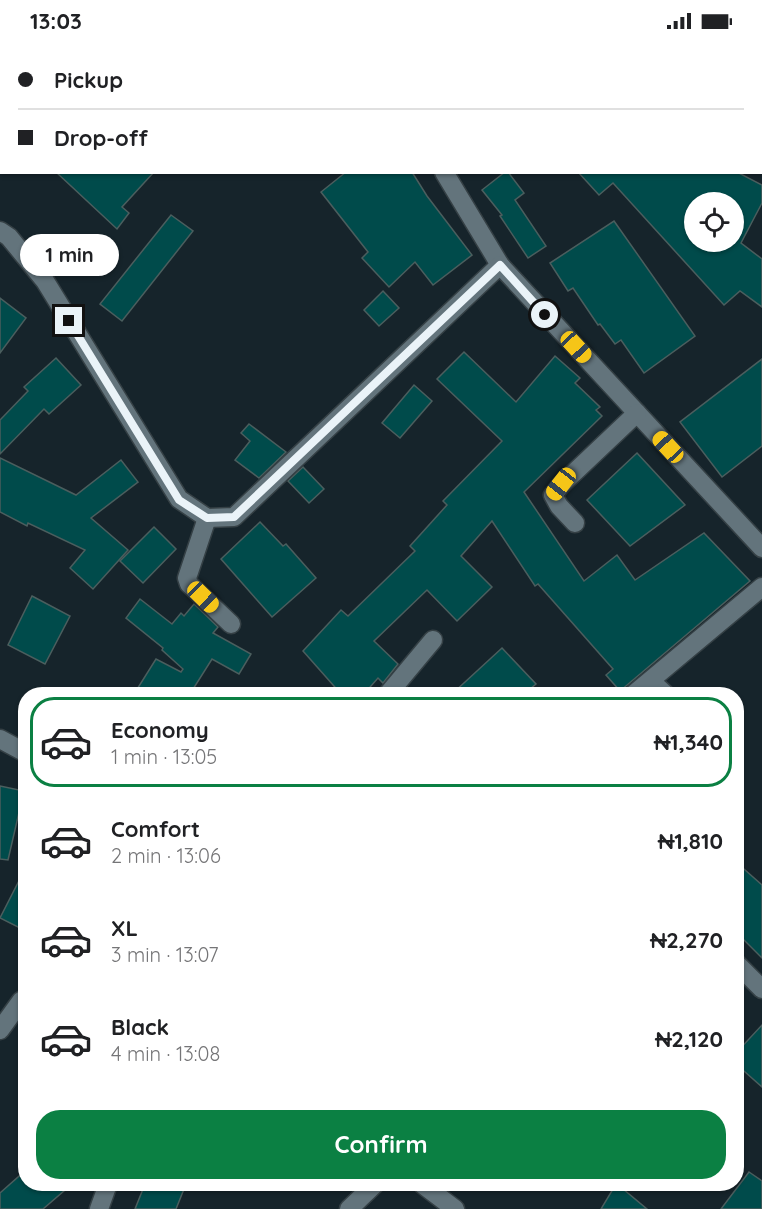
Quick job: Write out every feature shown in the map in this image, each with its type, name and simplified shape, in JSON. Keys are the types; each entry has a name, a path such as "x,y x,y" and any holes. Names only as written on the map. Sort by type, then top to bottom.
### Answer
{"street":[{"path":"445,174 500,265 762,548"},
{"path":"0,231 9,237 45,281 179,500 207,518 234,517 500,265"},
{"path":"575,523 559,506 553,495 561,484 637,413"},
{"path":"207,518 187,578 189,584 231,624"},
{"path":"643,687 762,587"},
{"path":"394,687 434,640"},
{"path":"651,681 657,687"},
{"path":"0,739 18,749"},
{"path":"744,971 762,989"},
{"path":"0,1030 18,1005"},
{"path":"99,1209 105,1191"},
{"path":"349,1209 368,1191"},
{"path":"431,1191 455,1209"}],"building":[{"path":"58,174 152,174 122,207 129,213 117,229"},
{"path":"344,174 413,174 472,255 433,285 415,262 389,287 362,258 368,252 321,192"},
{"path":"502,174 510,174 524,193 515,200 546,246 528,258 500,216 502,215 482,190"},
{"path":"580,174 741,174 762,185 762,203 744,237 744,192 684,192 684,252 744,252 744,245 762,259 762,307 740,291 724,305 613,183 599,195"},
{"path":"171,215 193,231 122,321 100,304"},
{"path":"614,221 695,336 644,373 621,340 615,344 600,324 598,325 573,288 568,291 550,263"},
{"path":"383,291 399,308 379,326 364,310"},
{"path":"0,298 26,318 0,353"},
{"path":"464,352 516,402 555,356 580,378 575,383 600,407 596,410 602,416 524,492 584,581 617,555 635,580 704,533 750,581 625,687 616,687 606,675 613,669 538,584 535,586 492,521 461,556 492,587 457,621 427,590 374,641 398,664 383,683 378,678 370,687 335,687 303,651 341,610 348,616 415,551 410,546 447,505 443,501 502,441 437,379"},
{"path":"56,358 81,385 49,414 44,409 0,454 0,420 28,391 24,387"},
{"path":"762,359 762,446 722,477 680,422"},
{"path":"414,385 432,401 400,438 382,423"},
{"path":"249,424 286,452 259,478 235,460 250,441 241,433"},
{"path":"637,453 685,505 630,546 587,500"},
{"path":"0,458 76,495 121,460 138,482 91,518 128,550 93,589 70,568 85,550 0,512"},
{"path":"303,467 324,489 309,503 288,481"},
{"path":"260,522 283,546 286,544 316,578 272,617 221,559"},
{"path":"154,527 176,549 143,583 120,561"},
{"path":"32,596 70,616 45,664 8,645"},
{"path":"140,599 172,624 181,613 184,616 194,604 218,627 213,633 251,654 239,674 212,659 194,687 138,687 156,659 181,672 183,669 162,650 163,648 126,618"},
{"path":"502,648 536,684 532,687 460,687"},
{"path":"0,786 18,790 18,817 8,860 0,859"},
{"path":"744,869 762,885 762,958 744,940"},
{"path":"18,883 18,927 0,918"},
{"path":"762,1025 762,1087 744,1071 744,1044"},
{"path":"749,1172 762,1181 762,1209 721,1209 735,1191 744,1191 744,1179"},
{"path":"18,1177 18,1191 64,1191 43,1209 0,1209 0,1193"},
{"path":"142,1191 183,1191 176,1209 135,1209"},
{"path":"612,1191 625,1191 647,1209 601,1209"}],"route":[{"path":"69,321 179,500 207,518 234,517 500,265 545,315"}]}
